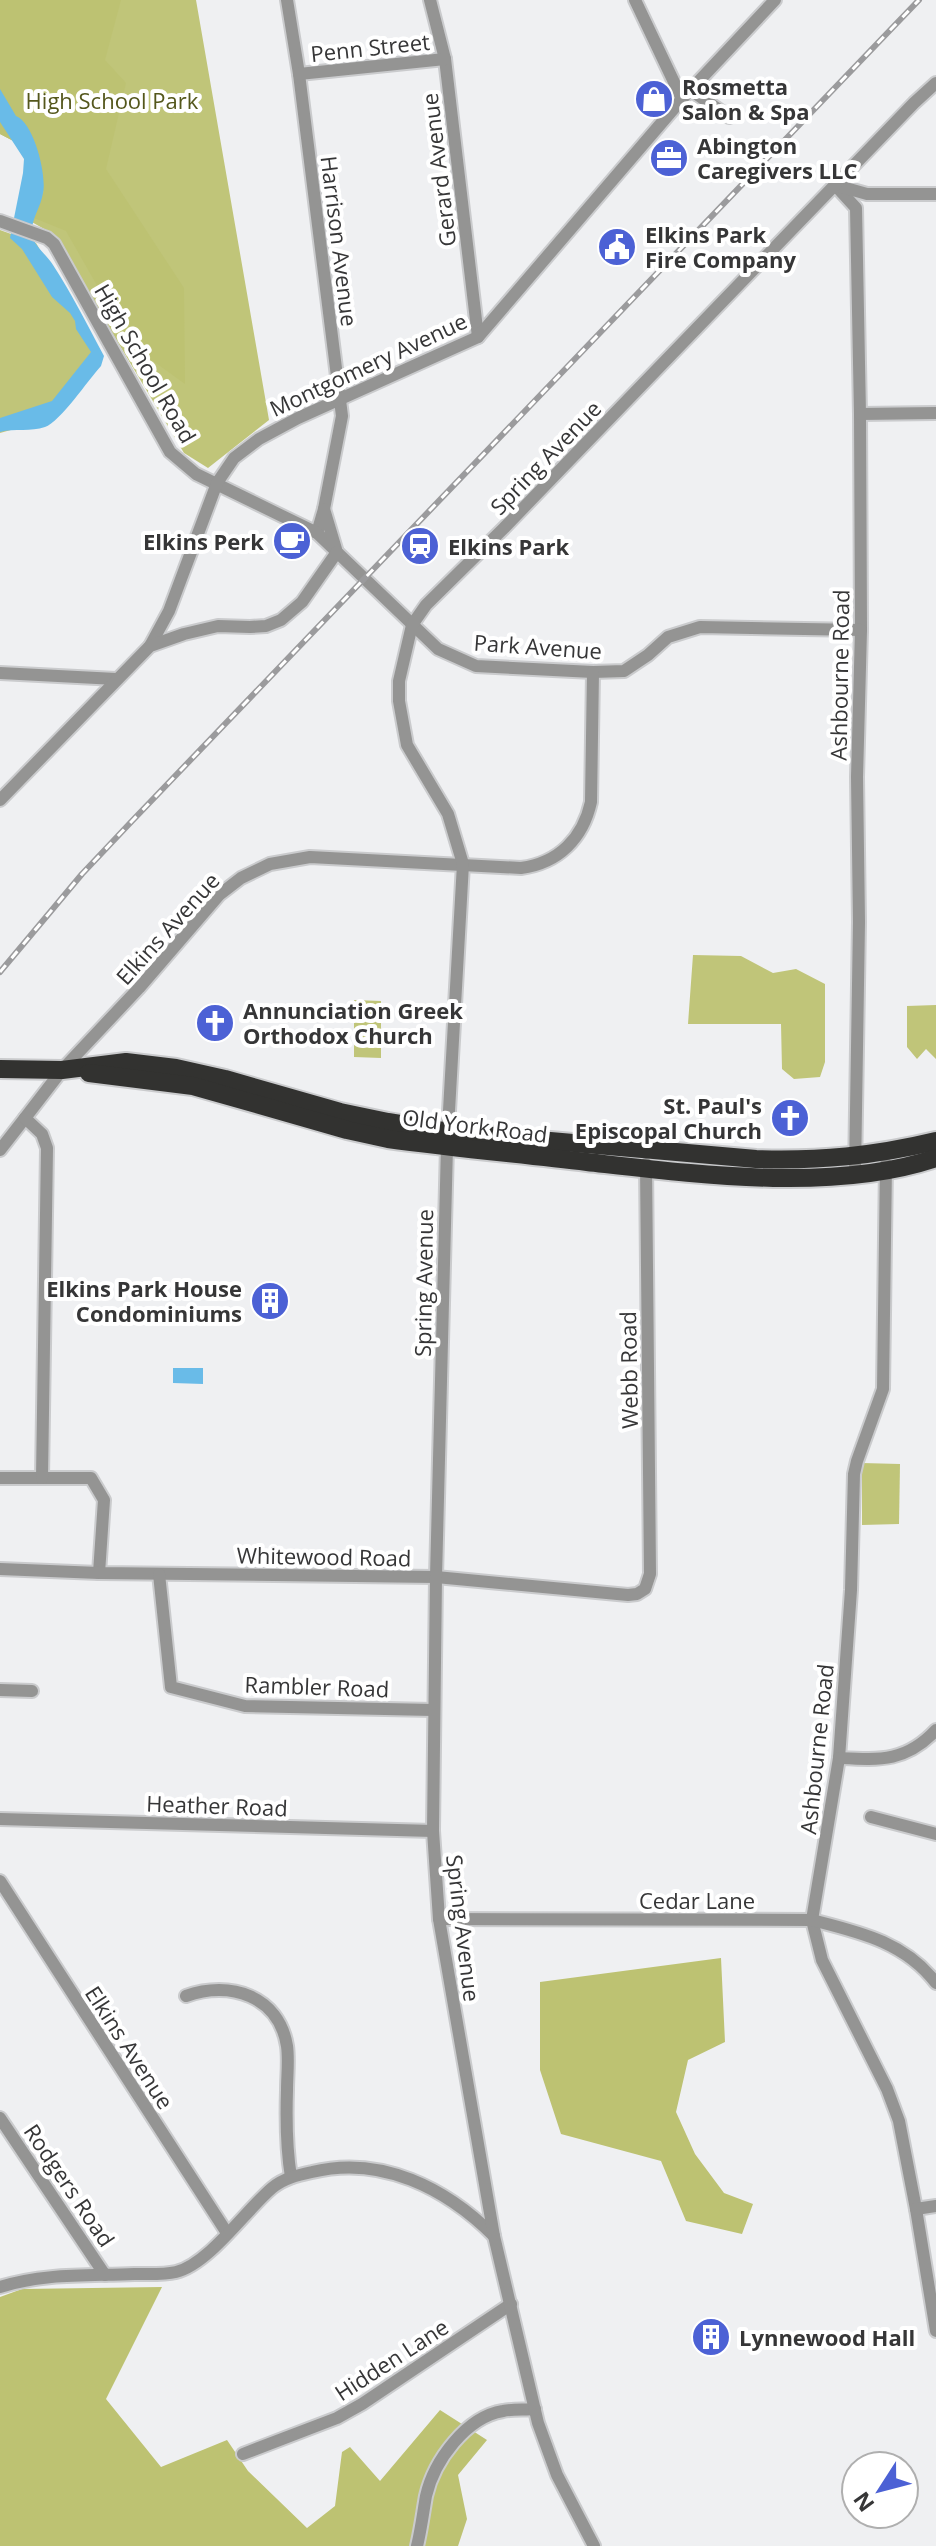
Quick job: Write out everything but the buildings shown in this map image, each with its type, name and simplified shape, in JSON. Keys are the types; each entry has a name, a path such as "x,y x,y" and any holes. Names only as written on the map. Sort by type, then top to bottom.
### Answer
{"highway":[{"name":"Old York Road","path":"0,1069 62,1070 126,1062 176,1068 448,1139 646,1168 767,1178 854,1165 936,1158"},
{"name":"Old York Road","path":"448,1139 648,1149 854,1165"},
{"name":"Old York Road","path":"886,1162 936,1141"}],"street":[{"name":"Harrison Avenue","path":"287,0 342,416 317,533"},
{"name":"Gerard Avenue","path":"430,0 445,59 478,337"},
{"path":"635,0 686,95 729,117"},
{"name":"Montgomery Avenue","path":"150,646 169,611 217,483 234,458 259,439 298,418 478,337 686,95 775,0"},
{"name":"Penn Street","path":"299,74 445,59"},
{"name":"Spring Avenue","path":"594,2546 557,2475 535,2409 494,2236 439,1919 433,1831 436,1577 448,1139 463,864 448,814 407,745 401,724 399,681 412,625 426,605 936,83"},
{"path":"835,185 867,194 936,194"},
{"name":"Ashbourne Road","path":"835,185 856,208 860,414 859,922 854,1165"},
{"name":"High School Road","path":"0,221 47,238 54,244 170,452 196,474 317,533"},
{"path":"860,414 936,413"},
{"path":"0,800 150,646 218,626 266,626 281,620 302,602 337,552 324,509"},
{"name":"Park Avenue","path":"317,533 438,649 476,666 624,671 668,637 700,627 861,630"},
{"name":"Elkins Avenue","path":"0,1150 62,1070 139,988 219,895 241,878 270,864 310,857 521,868 536,866 561,853 581,832 591,802 593,672"},
{"path":"0,673 116,679"},
{"path":"25,1118 42,1134 47,1148 42,1478"},
{"name":"Webb Road","path":"645,1589 650,1574 648,1149"},
{"name":"Ashbourne Road","path":"886,1162 883,1389 854,1474 851,1590 839,1758 812,1920 822,1960 893,2101 916,2209 936,2331"},
{"path":"0,1478 91,1478 104,1500 99,1573"},
{"name":"Whitewood Road","path":"0,1569 436,1577 628,1595 645,1589"},
{"name":"Rambler Road","path":"159,1574 171,1687 245,1706 433,1710"},
{"path":"0,1690 32,1691"},
{"path":"839,1758 882,1760 899,1756 936,1730"},
{"path":"871,1817 936,1834"},
{"name":"Heather Road","path":"0,1819 433,1831"},
{"name":"Elkins Avenue","path":"0,1881 227,2233"},
{"name":"Cedar Lane","path":"439,1919 812,1920 870,1935 899,1948 928,1972 936,1983"},
{"path":"186,1996 208,1990 242,1992 269,2009 280,2025 288,2049 286,2142 291,2177"},
{"name":"Rodgers Road","path":"0,2118 105,2275"},
{"path":"0,2287 51,2276 175,2273 201,2259 273,2187 291,2177 323,2169 392,2173 415,2180 452,2201 494,2236"},
{"path":"916,2209 936,2206"},
{"name":"Hidden Lane","path":"243,2454 337,2418 511,2304"},
{"path":"417,2546 427,2493 450,2448 465,2429 501,2411 535,2409"}],"green space":[{"name":"High School Park","path":"0,0 196,0 269,420 208,468 184,453 53,234 30,221 23,146 0,134"},
{"path":"0,0 121,0 105,60 126,83 106,169 184,288 185,384 131,345 66,231 34,218 44,192 23,146 0,134"},
{"path":"0,230 36,243 98,350 69,394 25,426 0,433"},
{"path":"693,955 741,956 773,973 796,969 825,984 825,1062 820,1077 794,1079 782,1069 781,1024 688,1024"},
{"path":"354,1000 381,1001 381,1058 354,1057"},
{"path":"936,1005 936,1059 926,1049 917,1059 907,1047 907,1006"},
{"path":"862,1463 900,1464 899,1524 862,1525"},
{"path":"721,1958 725,2042 688,2060 676,2112 695,2154 724,2193 753,2204 742,2234 686,2221 661,2161 561,2134 540,2070 540,1982"},
{"path":"162,2287 106,2399 161,2467 227,2440 248,2471 307,2528 335,2506 342,2452 350,2447 380,2481 440,2410 487,2440 458,2475 467,2519 458,2546 0,2546 0,2297 22,2289"}],"water":[{"path":"0,89 16,116 28,128 41,163 44,185 33,224 33,239 60,276 104,356 101,366 51,424 0,432 0,418 52,401 91,352 70,313 52,297 22,249 10,238 24,159 0,122"},
{"path":"173,1368 203,1368 203,1384 173,1383"}],"railway":[{"path":"0,972 82,874 132,821 919,0"}],"place":[{"name":"Rosmetta Salon & Spa","path":"654,99"},
{"name":"Abington Caregivers LLC","path":"669,158"},
{"name":"Elkins Park Fire Company","path":"617,247"},
{"name":"Elkins Perk","path":"292,541"},
{"name":"Elkins Park","path":"420,546"},
{"name":"Annunciation Greek Orthodox Church","path":"215,1023"},
{"name":"St. Paul's Episcopal Church","path":"790,1118"},
{"name":"Elkins Park House Condominiums","path":"270,1301"},
{"name":"Lynnewood Hall","path":"711,2337"}]}
